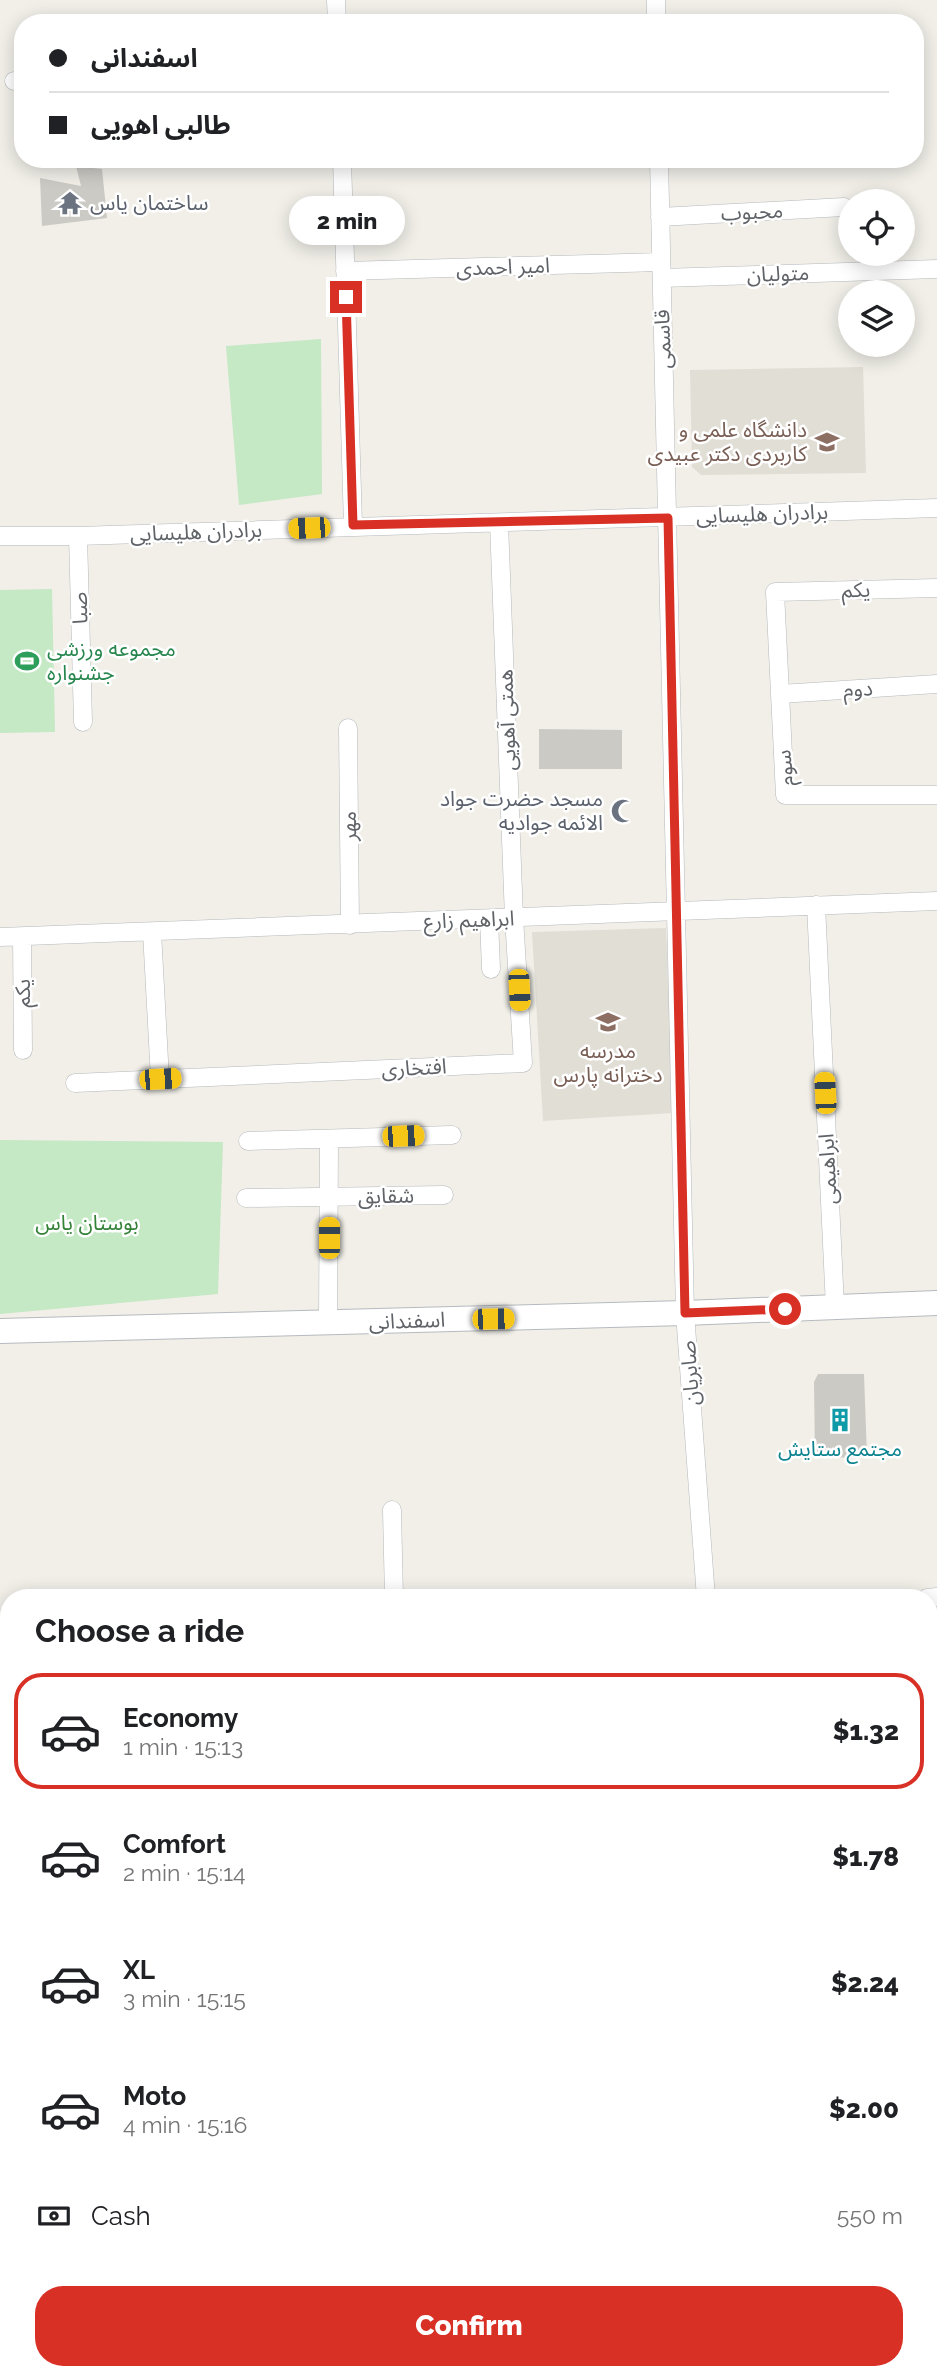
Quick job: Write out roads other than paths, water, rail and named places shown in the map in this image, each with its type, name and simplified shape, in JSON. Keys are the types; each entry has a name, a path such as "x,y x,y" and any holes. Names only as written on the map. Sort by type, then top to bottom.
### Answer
{"main road":[{"name":"اسفندانی","path":"1,1333 937,1303"}],"street":[{"path":"342,168 353,525"},
{"name":"قاسمی","path":"659,168 668,518"},
{"name":"محبوب","path":"660,217 838,207"},
{"name":"متولیان","path":"661,270 838,263"},
{"name":"متولیان","path":"910,266 937,269"},
{"name":"امیر احمدی","path":"345,271 661,270"},
{"name":"برادران هلیسایی","path":"0,536 78,536 937,508"},
{"name":"صابریان","path":"668,518 685,1313 705,1589"},
{"name":"همتی آهویی","path":"499,523 514,918"},
{"name":"صبا","path":"78,536 83,722"},
{"name":"یکم","path":"775,592 937,588"},
{"name":"سوم","path":"775,592 785,795 937,796"},
{"name":"دوم","path":"780,694 937,684"},
{"name":"مهر","path":"348,728 350,925"},
{"name":"ابراهیم زارع","path":"0,937 937,901"},
{"name":"ابراهیمی","path":"816,905 835,1307"},
{"name":"افتخاری","path":"75,1083 523,1063 514,918"},
{"path":"489,919 491,969"},
{"path":"152,932 160,1079"},
{"name":"یکم","path":"22,937 23,1050"},
{"path":"248,1141 452,1135"},
{"name":"شقایق","path":"328,1323 329,1139"},
{"name":"شقایق","path":"246,1198 443,1195"},
{"path":"393,1510 394,1589"}],"place":[{"name":"ساختمان یاس","path":"70,203"},
{"name":"دانشگاه علمی و کاربردی دکتر عبیدی","path":"827,442"},
{"name":"مجموعه ورزشی جشنواره","path":"27,661"},
{"name":"مسجد حضرت جواد الائمه جوادیه","path":"623,811"},
{"name":"مدرسه دخترانه پارس","path":"608,1022"},
{"name":"مجتمع ستایش","path":"840,1420"}],"park label":[{"name":"بوستان یاس","path":"87,1223"}]}
